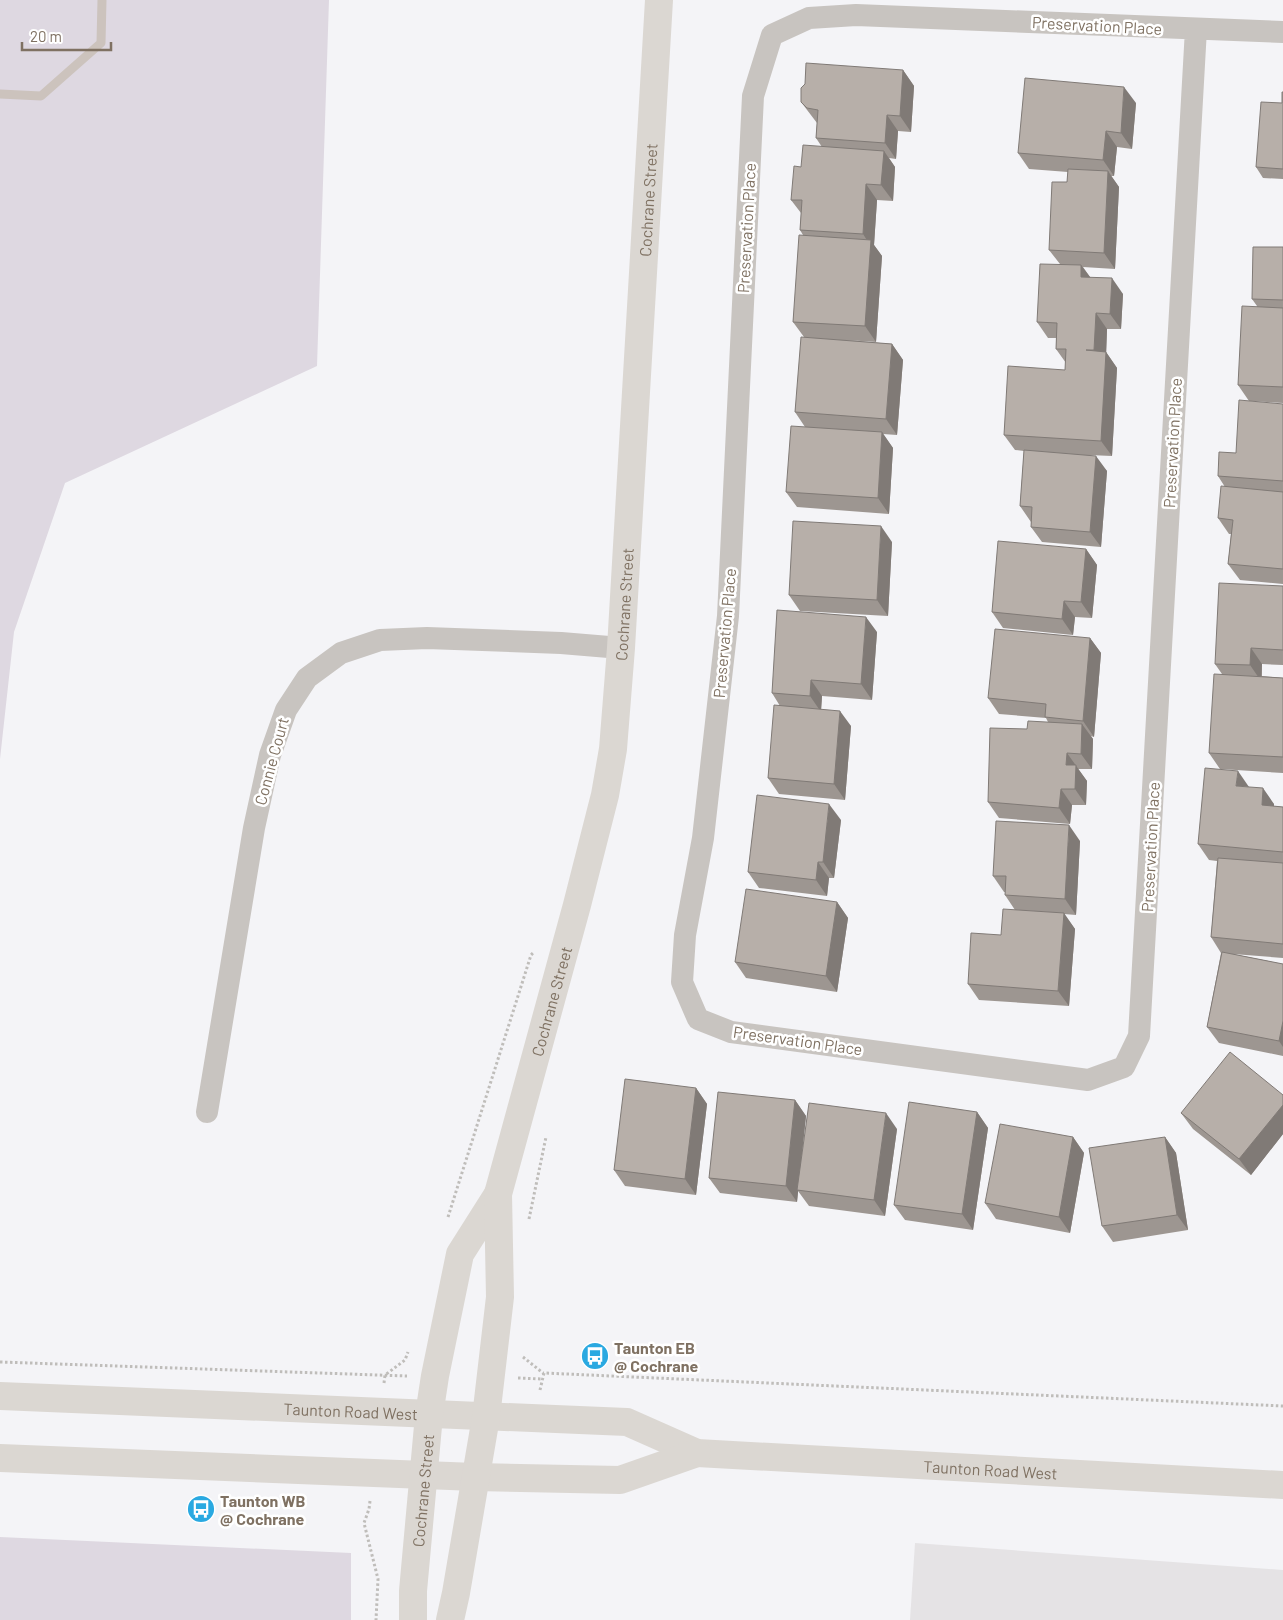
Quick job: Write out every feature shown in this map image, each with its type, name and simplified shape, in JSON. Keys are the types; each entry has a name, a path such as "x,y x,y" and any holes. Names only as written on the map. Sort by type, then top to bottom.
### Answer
{"street":[{"name":"Cochrane Street","path":"450,1620 486,1417 500,1297 498,1194 577,905 605,795 613,749 621,648 659,0"},
{"name":"Preservation Place","path":"1196,30 1140,1026 1139,1036 1124,1067 1088,1080 731,1032 698,1019 682,982 685,935 703,838 728,616 753,96 772,35 809,18 856,14 1196,30 1283,32"},
{"name":"Connie Court","path":"207,1112 254,828 270,755 286,710 307,678 341,653 380,640 427,638 561,643 621,648"},
{"name":"Cochrane Street","path":"413,1620 413,1592 429,1415 435,1376 460,1254 498,1194"},
{"name":"Taunton Road West","path":"0,1396 627,1422 696,1453 1283,1485"},
{"name":"Taunton Road West","path":"0,1458 475,1477 620,1480 696,1453"}],"path":[{"path":"446,1221 531,956 537,948"},
{"path":"529,1221 547,1130"},
{"path":"385,1375 405,1360 411,1346"},
{"path":"521,1348 523,1357 544,1374 1283,1406"},
{"path":"0,1362 410,1376"},
{"path":"542,1379 544,1374"},
{"path":"369,1509 364,1523 378,1579 376,1620"}],"shaded area":[{"path":"0,0 329,0 317,366 65,483 14,632 0,759"},
{"path":"0,1537 351,1553 351,1620 0,1620"},
{"path":"915,1543 1283,1570 1283,1620 910,1620"}],"building":[{"path":"806,63 903,70 900,116 887,115 885,143 816,138 818,110 807,108 801,102 801,88 805,84"},
{"path":"1025,78 1124,87 1121,133 1106,131 1103,160 1018,153"},
{"path":"1282,92 1283,169 1256,167 1261,102 1282,103"},
{"path":"803,145 884,151 881,185 866,184 863,234 800,230 802,200 791,200 794,166 801,167"},
{"path":"1068,169 1108,171 1104,253 1049,250 1052,182 1067,182"},
{"path":"799,235 871,240 865,326 793,322"},
{"path":"1253,247 1283,247 1283,300 1252,299"},
{"path":"1040,264 1081,265 1081,277 1112,278 1110,314 1096,313 1094,350 1086,350 1106,352 1101,441 1004,435 1008,366 1065,370 1066,349 1056,349 1057,323 1037,322"},
{"path":"1242,306 1283,308 1283,387 1238,385"},
{"path":"801,337 892,344 886,419 795,412"},
{"path":"1239,400 1283,404 1283,481 1218,476 1219,452 1236,453"},
{"path":"791,426 882,432 878,498 786,492"},
{"path":"1024,450 1096,456 1090,532 1031,527 1032,507 1020,506"},
{"path":"1221,486 1283,492 1283,569 1228,564 1233,520 1218,518"},
{"path":"793,521 881,526 877,600 789,595"},
{"path":"998,541 1086,549 1081,602 1064,601 1062,619 992,612"},
{"path":"1219,583 1283,586 1283,650 1251,648 1250,665 1215,664"},
{"path":"777,610 866,617 861,684 811,680 810,696 772,693"},
{"path":"995,629 1090,638 1083,721 1045,717 1046,704 988,698"},
{"path":"1214,674 1283,678 1283,757 1209,753"},
{"path":"774,705 840,711 834,784 768,778"},
{"path":"1028,721 1082,724 1081,754 1067,753 1066,765 1076,765 1075,789 1061,789 1059,808 988,802 990,728 1027,729"},
{"path":"1205,768 1238,771 1236,786 1263,788 1262,805 1283,807 1283,852 1198,844"},
{"path":"757,795 829,804 823,862 818,862 816,880 748,872"},
{"path":"996,821 1069,825 1065,899 1005,895 1006,876 993,876"},
{"path":"1218,858 1283,863 1283,944 1211,937"},
{"path":"746,889 837,902 826,976 735,962"},
{"path":"1003,909 1064,913 1058,991 968,984 971,933 1001,935"},
{"path":"1222,952 1283,964 1283,1021 1279,1041 1207,1027"},
{"path":"1230,1052 1283,1095 1283,1105 1239,1159 1181,1113"},
{"path":"625,1079 696,1088 685,1179 614,1170"},
{"path":"718,1092 795,1100 786,1186 709,1178"},
{"path":"909,1102 977,1112 962,1214 894,1205"},
{"path":"809,1103 886,1113 874,1200 797,1190"},
{"path":"1000,1124 1073,1137 1059,1217 985,1203"},
{"path":"1165,1137 1177,1215 1102,1226 1089,1148"}],"waterway":[{"path":"0,94 41,96 101,43 102,0"}],"place":[{"name":"Taunton EB @ Cochrane","path":"595,1356"},
{"name":"Taunton WB @ Cochrane","path":"201,1509"}]}
